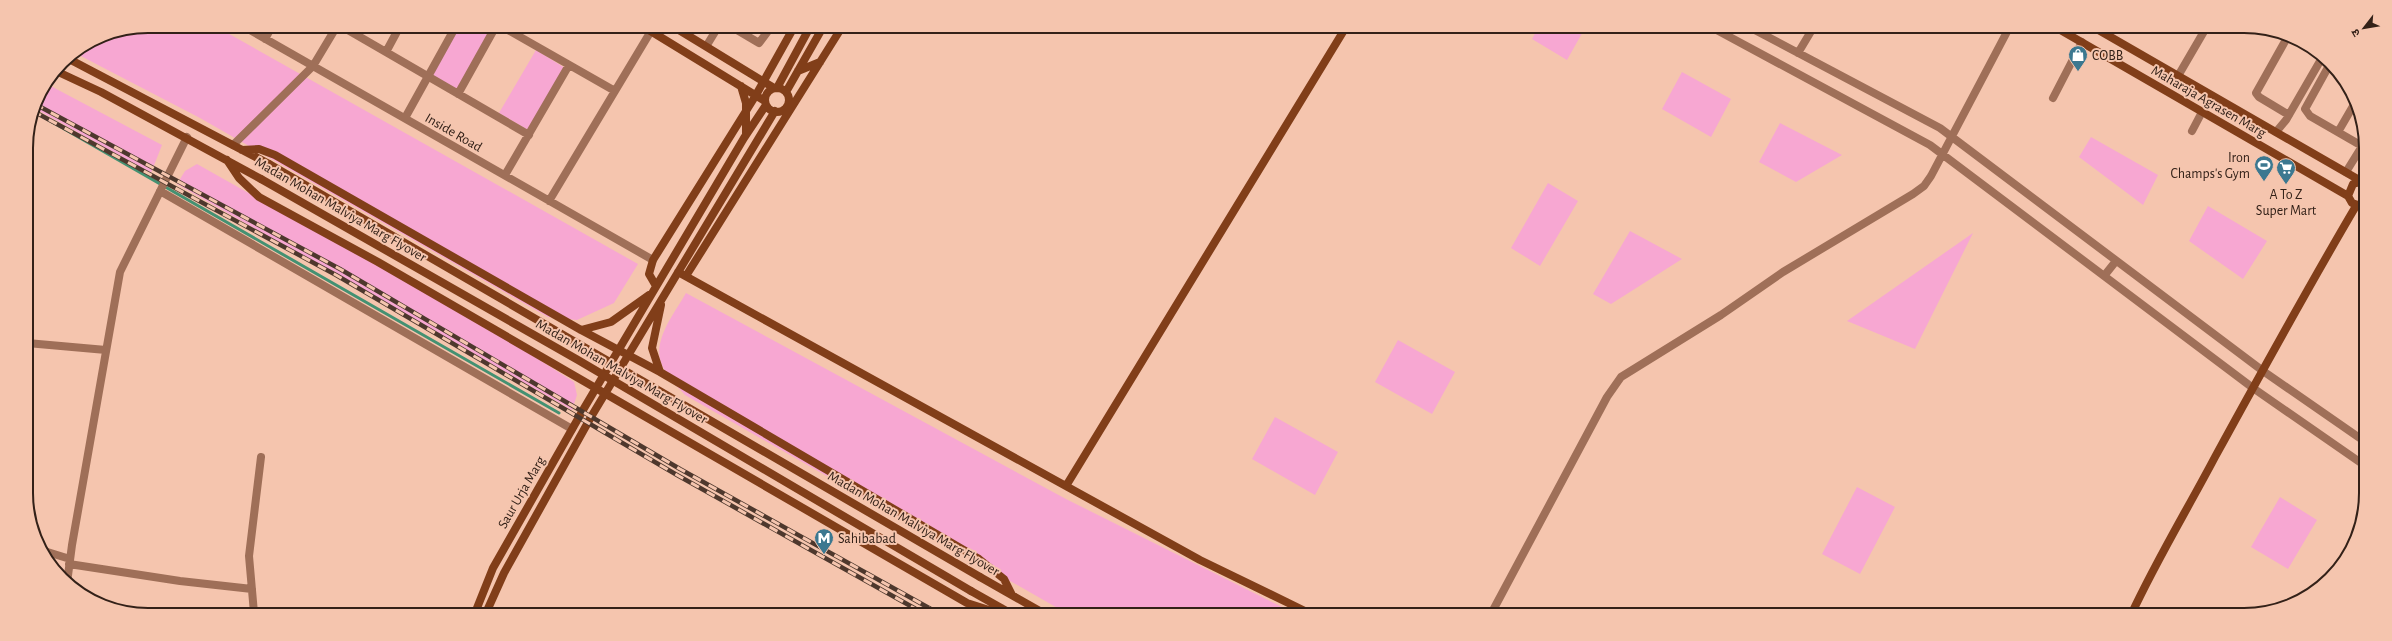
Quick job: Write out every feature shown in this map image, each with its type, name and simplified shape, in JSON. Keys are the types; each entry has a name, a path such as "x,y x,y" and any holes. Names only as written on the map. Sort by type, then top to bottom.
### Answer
{"main road":[{"path":"654,33 756,95 775,111 781,111 787,106 789,99 786,92 763,82 685,33"},
{"path":"581,330 611,322 654,290 649,274 653,260 756,95 791,33"},
{"path":"766,103 766,95 775,88 807,33"},
{"path":"786,92 820,33"},
{"path":"686,276 838,33"},
{"path":"1066,486 1342,33"},
{"name":"Maharaja Agrasen Marg","path":"2066,33 2348,196 2359,206"},
{"name":"Maharaja Agrasen Marg","path":"2104,33 2359,179"},
{"name":"Madan Mohan Malviya Marg Flyover","path":"74,60 269,164 1035,608"},
{"path":"798,71 820,62"},
{"name":"Madan Mohan Malviya Marg Flyover","path":"61,73 101,92 187,137 261,179 578,360 1001,608"},
{"path":"742,86 747,108 746,135"},
{"name":"Saur Urja Marg","path":"477,608 493,568 572,429 618,349 766,103"},
{"name":"Saur Urja Marg","path":"488,608 504,573 606,393 775,111"},
{"path":"242,150 259,149 275,155 581,330 660,372 979,559 1004,579 1012,595"},
{"path":"227,160 238,178 259,197 378,262 967,603 983,608"},
{"name":"Maharaja Agrasen Marg","path":"2348,196 2350,187 2359,182"},
{"path":"2133,608 2157,560 2262,371 2359,209"},
{"path":"678,272 1200,560 1299,608"},
{"path":"660,372 652,348 662,299"}],"street":[{"name":"Inside Road","path":"255,33 653,260"},
{"path":"265,39 268,33"},
{"path":"233,145 313,66 333,33"},
{"path":"353,33 529,135"},
{"path":"386,52 396,33"},
{"path":"405,118 452,33"},
{"path":"458,94 492,33"},
{"path":"512,33 615,91"},
{"path":"549,201 650,33"},
{"path":"706,45 714,33"},
{"path":"742,33 759,43 766,33"},
{"path":"1722,33 1930,144 2253,388 2359,462"},
{"path":"1766,33 1798,53 1940,128 2262,371 2359,438"},
{"path":"1798,53 1810,33"},
{"path":"1494,608 1607,397 1620,377 1721,315 1783,272 1924,186 1931,176 1950,137 2006,33"},
{"path":"2178,76 2203,33"},
{"path":"2285,41 2256,93 2259,97 2289,115"},
{"path":"2053,98 2082,42"},
{"path":"2276,132 2289,115 2320,62"},
{"path":"505,175 569,65"},
{"path":"2327,69 2305,109 2310,116 2359,142"},
{"path":"2338,132 2352,108"},
{"path":"2192,131 2202,112"},
{"path":"68,575 120,272 187,137"},
{"path":"2346,172 2359,151"},
{"path":"161,190 572,429"},
{"path":"2104,276 2116,261"},
{"path":"33,344 106,350"},
{"path":"254,608 249,556 261,457"},
{"path":"50,554 70,561 180,581 252,589"}],"shaded area":[{"path":"140,33 227,33 638,264 614,303 577,320 548,317 200,118 80,55 90,48 126,35"},
{"path":"456,33 489,33 457,89 432,75"},
{"path":"1535,33 1582,33 1567,60 1532,39"},
{"path":"536,50 565,68 528,130 499,113"},
{"path":"1682,72 1731,99 1711,137 1662,109"},
{"path":"51,86 162,145 151,173 39,111"},
{"path":"1780,123 1842,155 1796,182 1759,162"},
{"path":"2091,137 2158,175 2143,205 2079,157"},
{"path":"197,164 507,339 574,382 577,395 572,410 177,184 185,171"},
{"path":"1548,183 1578,201 1540,266 1511,248"},
{"path":"2208,206 2267,241 2243,279 2189,241"},
{"path":"1630,231 1682,259 1611,304 1593,294"},
{"path":"1973,233 1915,349 1847,321"},
{"path":"686,293 1066,499 1284,608 1058,608 685,395 665,371 660,361 659,351 661,341 669,321"},
{"path":"1398,340 1455,372 1432,414 1375,382"},
{"path":"1275,417 1338,452 1315,495 1252,459"},
{"path":"1857,487 1895,507 1860,574 1822,554"},
{"path":"2280,497 2317,520 2288,569 2251,547"}],"waterway":[{"path":"38,114 559,413"}],"railway":[{"path":"41,107 340,269 680,469 929,608"},
{"path":"38,114 336,275 677,475 914,608"}],"place":[{"name":"COBB","path":"2078,72"},
{"name":"Iron Champs's Gym","path":"2264,182"},
{"name":"A To Z Super Mart","path":"2286,185"},
{"name":"Sahibabad","path":"824,555"}]}
